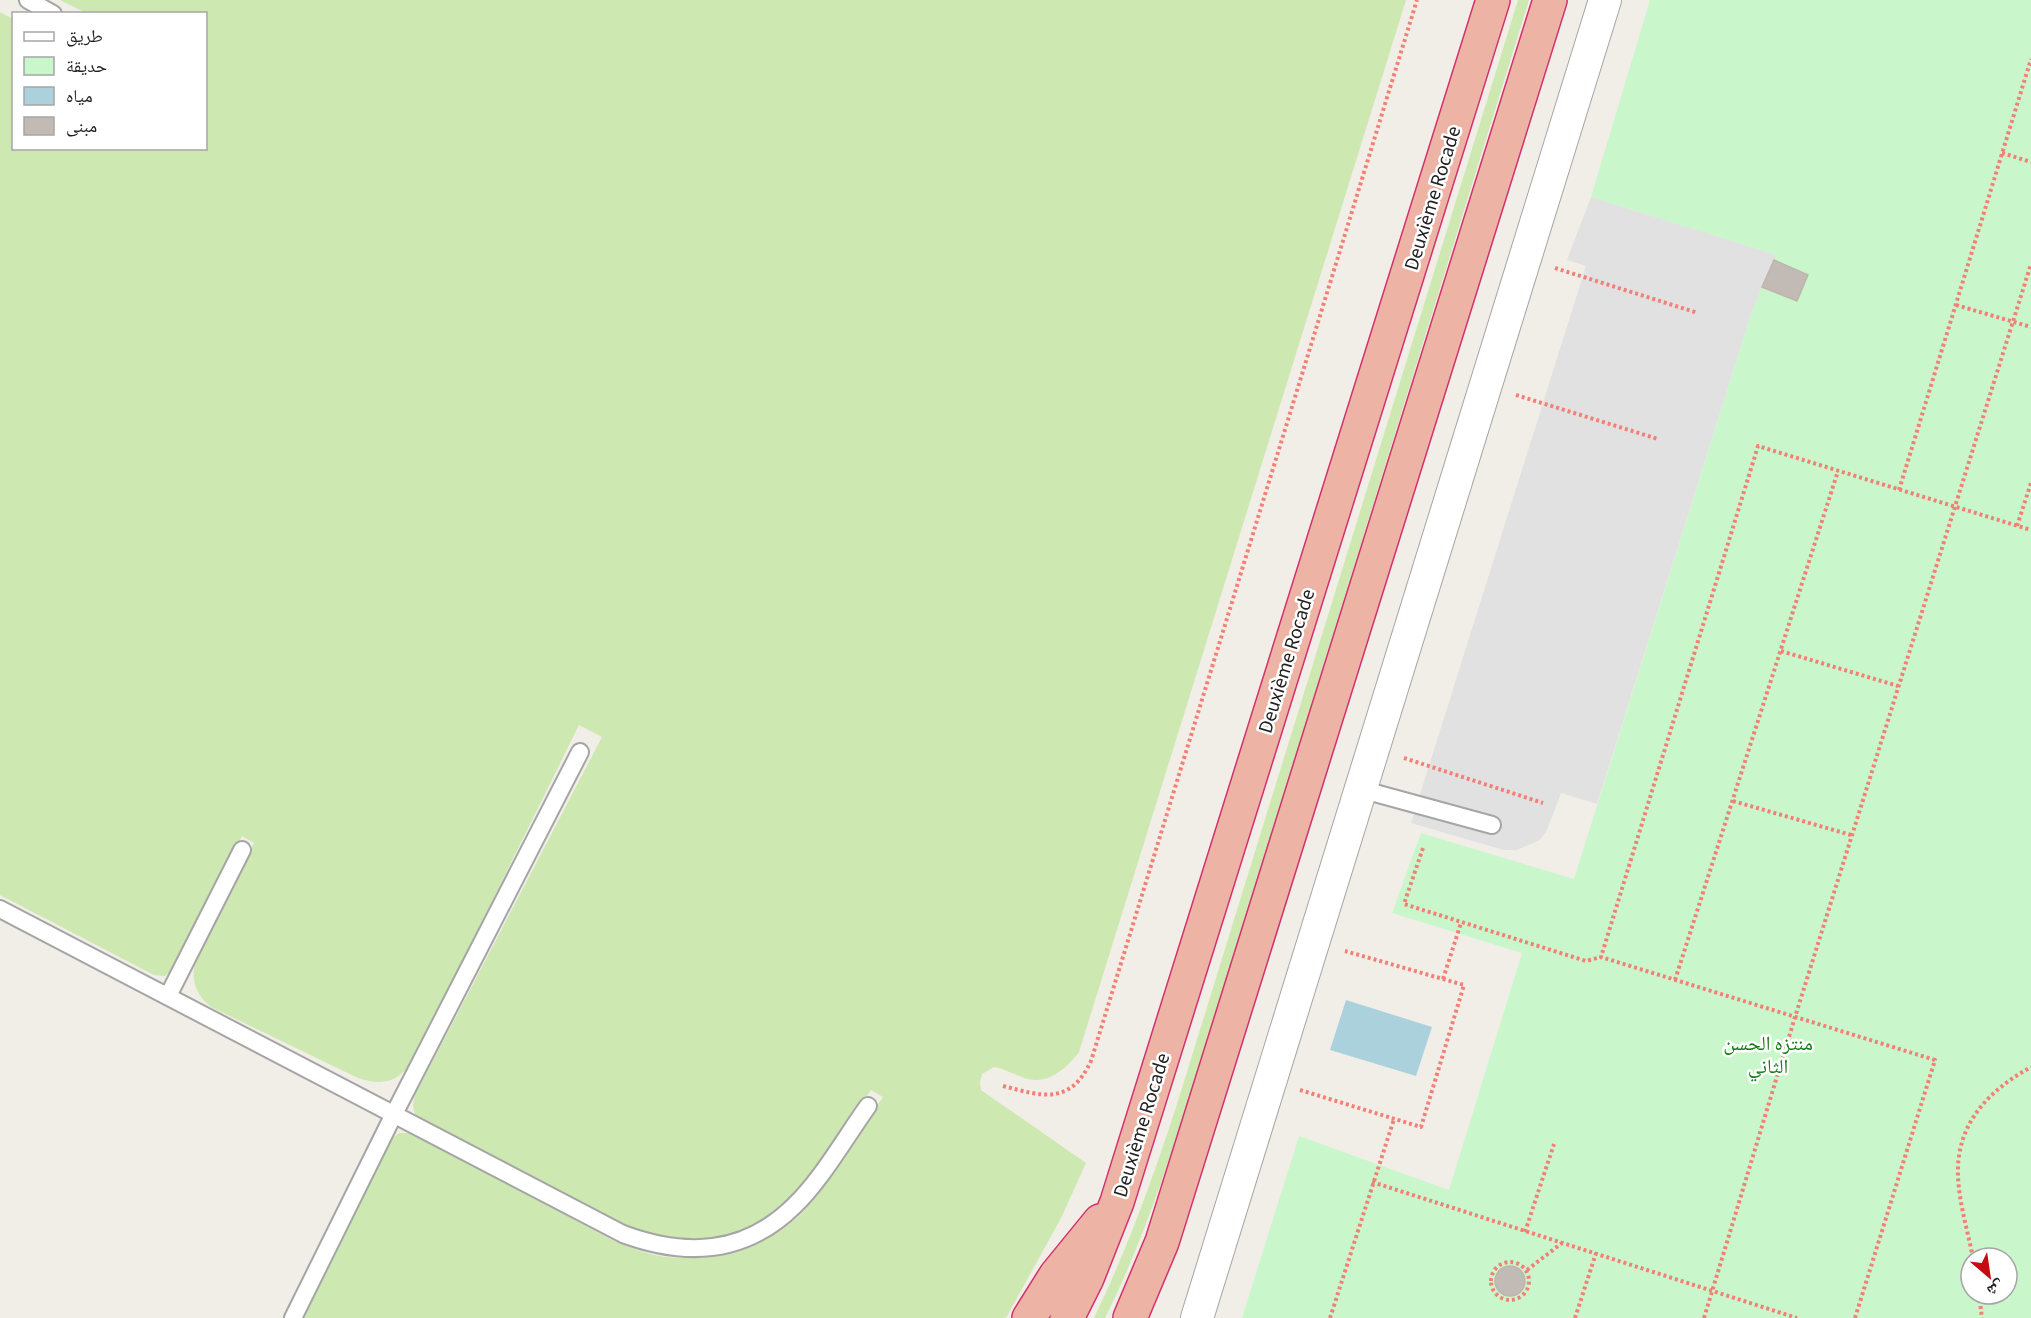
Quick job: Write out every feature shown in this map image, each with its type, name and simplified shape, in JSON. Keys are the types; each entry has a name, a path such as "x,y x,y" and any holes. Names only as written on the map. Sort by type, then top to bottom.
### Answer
{"highway":[{"name":"Deuxième Rocade","path":"1067,1318 1087,1278 1117,1202 1493,0"},
{"path":"1130,1318 1162,1242 1551,0"},
{"path":"1029,1318 1056,1275 1078,1246 1117,1202"}],"street":[{"path":"1197,1318 1605,0"}],"lane":[{"path":"28,0 49,12"},
{"path":"293,1318 394,1114 580,752"},
{"path":"1360,789 1492,825"},
{"path":"168,996 242,850"},
{"path":"0,909 623,1234 647,1243 672,1248 697,1249 722,1246 748,1237 771,1225 794,1207 809,1189 868,1106"}],"path":[{"path":"1003,1086 1041,1095 1054,1094 1077,1083 1091,1061 1416,0"},
{"path":"1899,489 2031,59"},
{"path":"2002,153 2031,162"},
{"path":"1525,258 1698,313"},
{"path":"1704,1318 1851,835 2031,264"},
{"path":"1956,305 2031,327"},
{"path":"1486,385 1658,439"},
{"path":"1601,957 1758,446 2031,530"},
{"path":"1675,980 1838,471"},
{"path":"2018,526 2031,483"},
{"path":"1780,651 1898,686"},
{"path":"1374,747 1543,803"},
{"path":"1733,801 1851,835"},
{"path":"1423,848 1404,904 1586,961 1601,957 1935,1060 1855,1318"},
{"path":"1443,979 1461,922"},
{"path":"1270,1081 1420,1127 1464,985 1312,941"},
{"path":"1971,1246 1958,1179 1960,1149 1965,1133 1981,1105 1999,1087 2031,1067"},
{"path":"1330,1318 1394,1119"},
{"path":"1525,1232 1554,1144"},
{"path":"1372,1182 1797,1318"},
{"path":"1527,1270 1562,1243"},
{"path":"1575,1318 1596,1253"},
{"path":"1511,1262 1520,1264 1527,1270 1530,1279 1523,1296 1514,1300 1505,1300 1497,1295 1492,1287 1491,1278 1502,1264 1511,1262"}],"green space":[{"path":"60,0 1406,0 1079,1052 1060,1071 1042,1080 1025,1078 994,1067 982,1074 981,1090 1086,1163 1061,1218 1006,1318 304,1318 387,1142 399,1133 414,1133 612,1240 660,1256 698,1258 753,1245 787,1226 801,1214 883,1097 871,1090 790,1201 767,1220 738,1233 691,1241 664,1238 628,1226 418,1118 413,1103 415,1095 602,737 579,725 415,1057 404,1072 391,1080 376,1082 358,1078 211,1007 201,997 194,980 195,960 254,843 242,836 174,969 165,976 154,975 0,895 0,12 12,18 12,150 207,150 207,12 84,12"},
{"path":"1518,0 1529,0 1187,1107 1129,1266 1105,1318 1094,1318 1140,1211 1178,1101"},
{"name":"منتزه الحسن الثاني","path":"1650,0 2031,0 2031,1318 1242,1318 1299,1136 1449,1190 1522,953 1392,913 1421,833 1574,879 1752,311 1762,287 1797,301 1808,275 1774,260 1775,255 1591,197"}],"shaded area":[{"path":"1591,197 1776,255 1752,311 1597,804 1561,793 1547,830 1540,840 1517,850 1504,850 1411,823 1586,266 1567,260"}],"water":[{"path":"1346,1000 1432,1027 1416,1076 1330,1050"}],"building":[{"path":"1774,260 1808,275 1797,301 1762,287"},
{"path":"1510,1266 1516,1267 1524,1275 1524,1287 1516,1295 1510,1296 1504,1295 1496,1287 1495,1281 1496,1275 1504,1267"}]}
